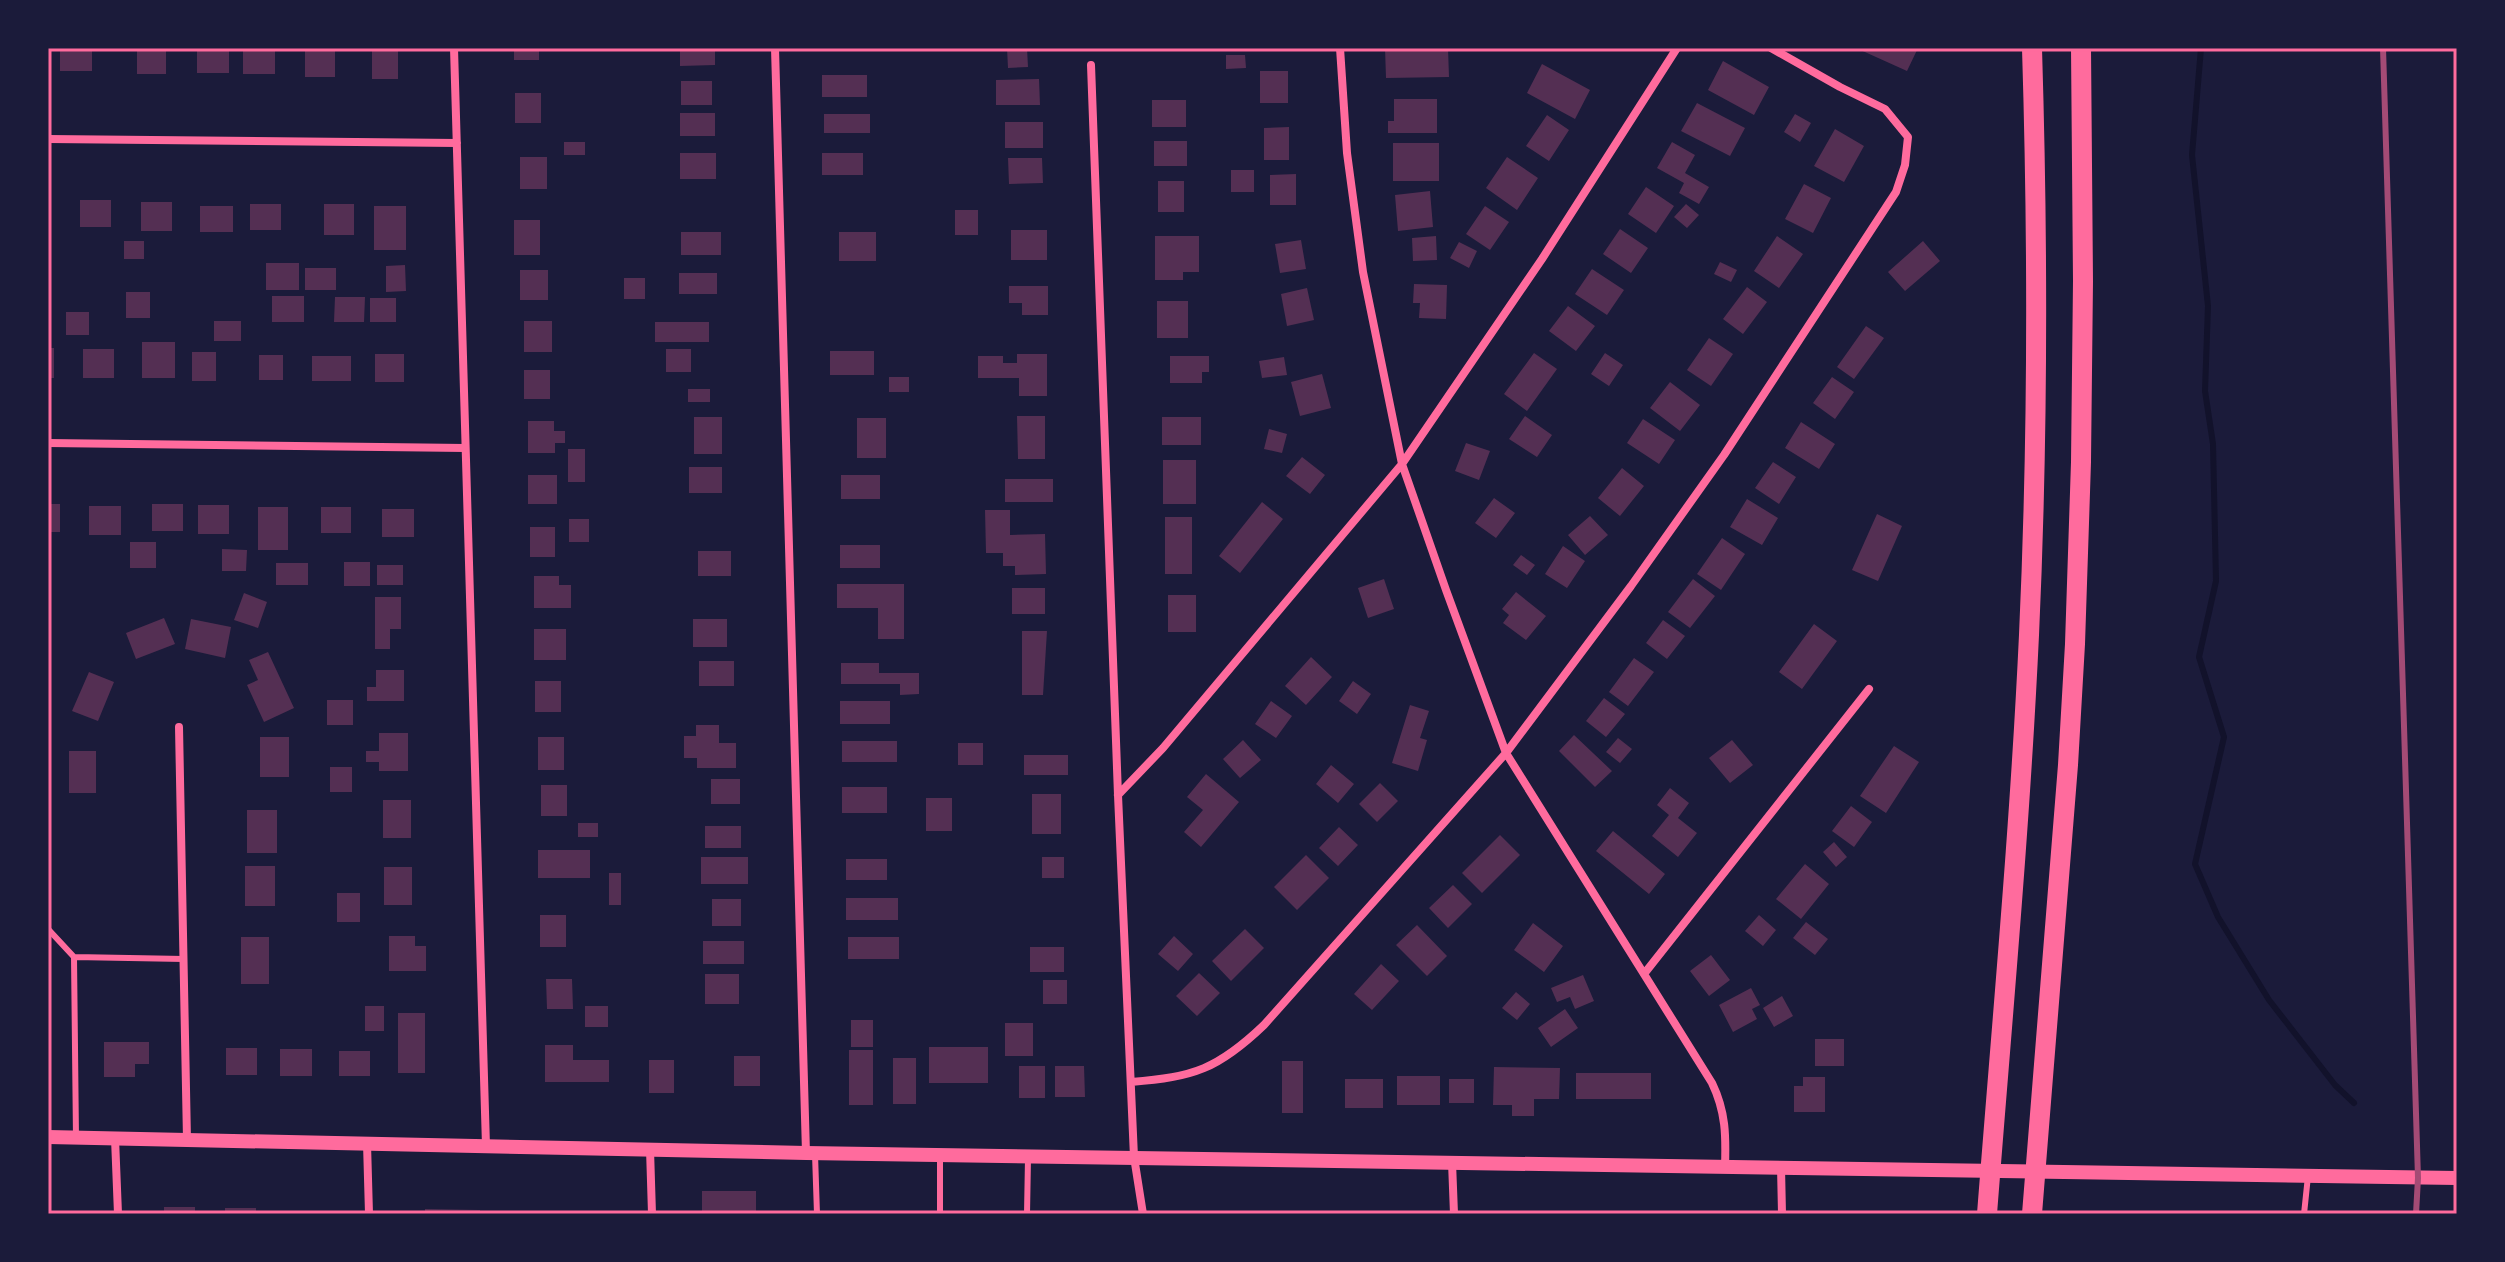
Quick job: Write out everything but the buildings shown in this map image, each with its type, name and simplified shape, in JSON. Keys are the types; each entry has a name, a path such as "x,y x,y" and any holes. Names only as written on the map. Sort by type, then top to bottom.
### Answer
{"highway":[{"path":"2021,48 2035,132"},
{"path":"1987,1214 2017,843 2029,635 2037,352 2032,48"},
{"path":"2032,1214 2075,644 2083,281 2081,48"}],"street":[{"path":"454,48 486,1146"},
{"path":"775,48 811,1153"},
{"path":"1340,48 1347,153 1363,272 1402,464 1506,753 1712,1083 1722,1104 1726,1127 1725,1167"},
{"path":"1118,795 1163,748 1402,464 1542,259 1677,48"},
{"path":"1131,1082 1170,1079 1203,1069 1235,1053 1264,1025 1506,753 1724,455 1896,192 1905,165 1908,137 1885,109 1771,48"},
{"path":"1091,65 1134,1157 1143,1214"},
{"path":"48,139 457,143"},
{"path":"48,443 465,448"},
{"path":"1644,974 1869,689"},
{"path":"179,727 187,1140"},
{"path":"48,1137 811,1153 2457,1178"},
{"path":"115,1138 118,1214"},
{"path":"367,1143 369,1214"},
{"path":"650,1149 652,1214"},
{"path":"1452,1162 1454,1214"},
{"path":"1781,1167 1782,1214"}],"lane":[{"path":"48,929 74,957 76,1138"},
{"path":"74,957 184,959"},
{"path":"811,1153 817,1214"},
{"path":"940,1155 940,1214"},
{"path":"1027,1214 1028,1156"},
{"path":"2304,1214 2308,1176"}],"waterway":[{"path":"2201,48 2192,155 2208,306 2205,391 2213,444 2216,581 2199,657 2224,737 2195,864 2218,917 2269,1000 2335,1085 2354,1103"}],"railway":[{"path":"2383,48 2418,1178 2416,1214"}]}
